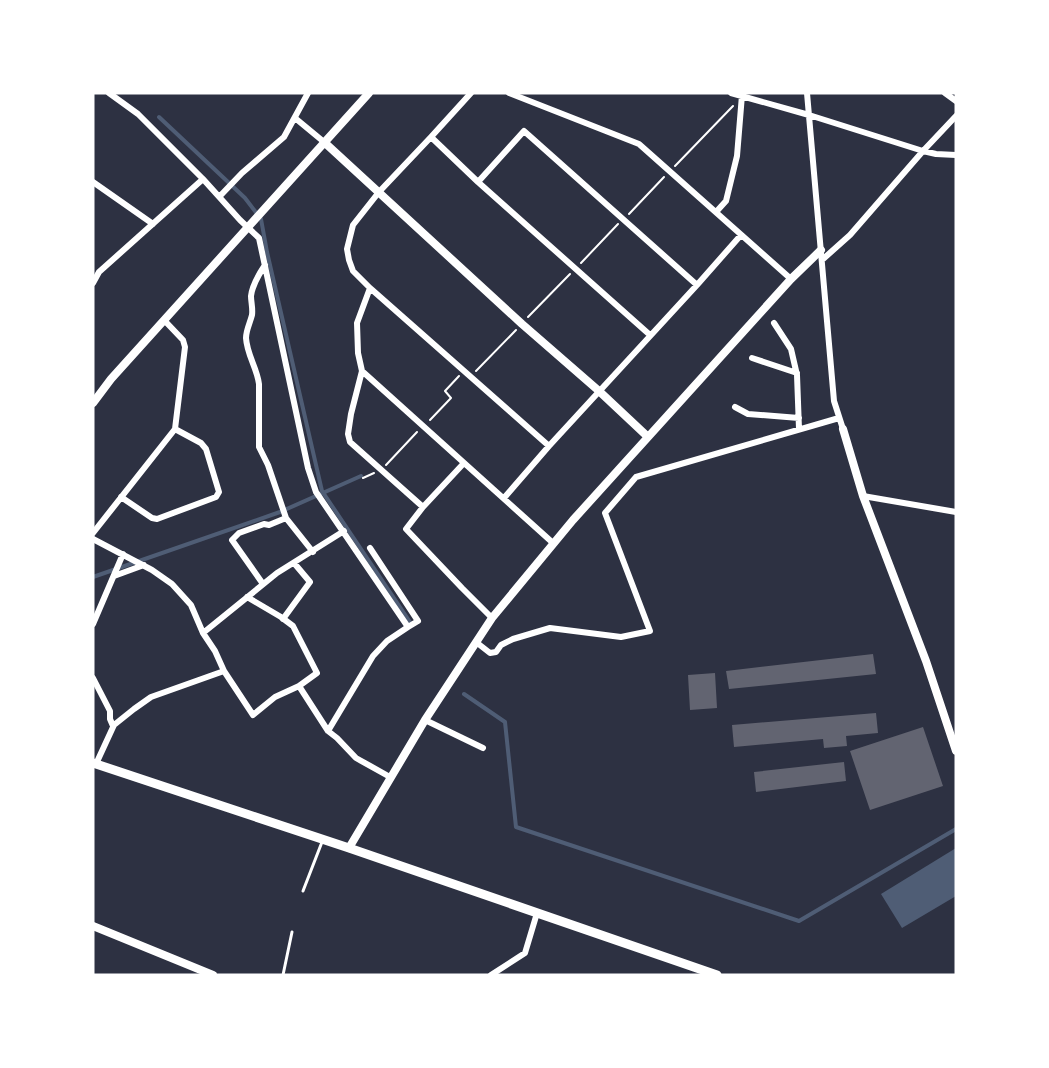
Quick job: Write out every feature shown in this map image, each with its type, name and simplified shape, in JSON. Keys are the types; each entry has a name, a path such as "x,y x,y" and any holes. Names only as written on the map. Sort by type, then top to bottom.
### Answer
{"main road":[{"path":"94,763 717,975"}],"street":[{"path":"109,93 138,114 203,178 259,238 308,468 316,492 411,625"},
{"path":"219,196 284,137 308,93"},
{"path":"94,400 369,93"},
{"path":"471,93 379,192 353,225 347,249 349,260 353,271 370,288 549,446"},
{"path":"509,93 639,144 791,279"},
{"path":"732,93 923,151 956,155"},
{"path":"807,93 834,401 863,496 929,670 956,751"},
{"path":"945,93 956,101"},
{"path":"716,212 726,201 737,156 742,95"},
{"path":"822,260 850,235 956,116"},
{"path":"295,118 648,437"},
{"path":"478,182 524,131 697,285"},
{"path":"431,137 478,182 651,335"},
{"path":"93,283 96,270 153,224 203,178"},
{"path":"93,182 153,224"},
{"path":"504,498 741,235"},
{"path":"349,848 425,720 492,618 553,543 791,279 821,250"},
{"path":"265,265 251,295 252,313 246,337 250,357 258,374 259,447 268,465 286,518 313,552"},
{"path":"370,288 357,323 358,352 362,371 348,434 350,442 423,507"},
{"path":"93,533 174,429 185,348 183,340 165,320"},
{"path":"774,323 791,349 797,373 799,429"},
{"path":"752,358 797,373"},
{"path":"362,371 553,543"},
{"path":"735,407 748,414 799,418"},
{"path":"476,642 490,653 496,652 501,645 513,639 550,628 621,637 650,631 605,513 636,477 839,418"},
{"path":"121,497 152,519 157,519 216,497 219,492 206,448 174,429"},
{"path":"464,463 406,529 492,618"},
{"path":"863,496 956,512"},
{"path":"263,584 232,540 239,533 286,518"},
{"path":"204,633 277,573 344,531"},
{"path":"93,538 172,584 191,605 224,671 253,715 274,697 298,686 316,673 293,626 247,597"},
{"path":"328,731 373,656 387,641 418,621 370,548"},
{"path":"93,624 123,554"},
{"path":"365,562 374,557"},
{"path":"284,619 310,582 294,563"},
{"path":"113,576 144,566"},
{"path":"94,763 113,726 152,697 224,671"},
{"path":"93,678 110,711 113,726"},
{"path":"298,686 328,731 356,758 390,777"},
{"path":"425,720 483,748"},
{"path":"491,975 525,953 537,913"},
{"path":"93,926 213,975"}],"lane":[{"path":"303,891 323,840"},
{"path":"283,975 292,932"}],"path":[{"path":"470,378 742,95"}],"water":[{"path":"956,848 956,896 902,928 881,894"}],"building":[{"path":"873,654 876,674 729,689 726,671"},
{"path":"715,673 717,708 690,710 688,675"},
{"path":"876,713 878,733 846,736 847,746 824,748 823,739 734,747 732,725"},
{"path":"923,727 943,786 870,810 850,751"},
{"path":"844,762 846,781 756,792 754,772"}],"waterway":[{"path":"159,117 245,198 261,219 322,491 410,622"},
{"path":"93,577 280,512 361,476"},
{"path":"464,694 505,722 516,827 799,921 956,829"}]}
